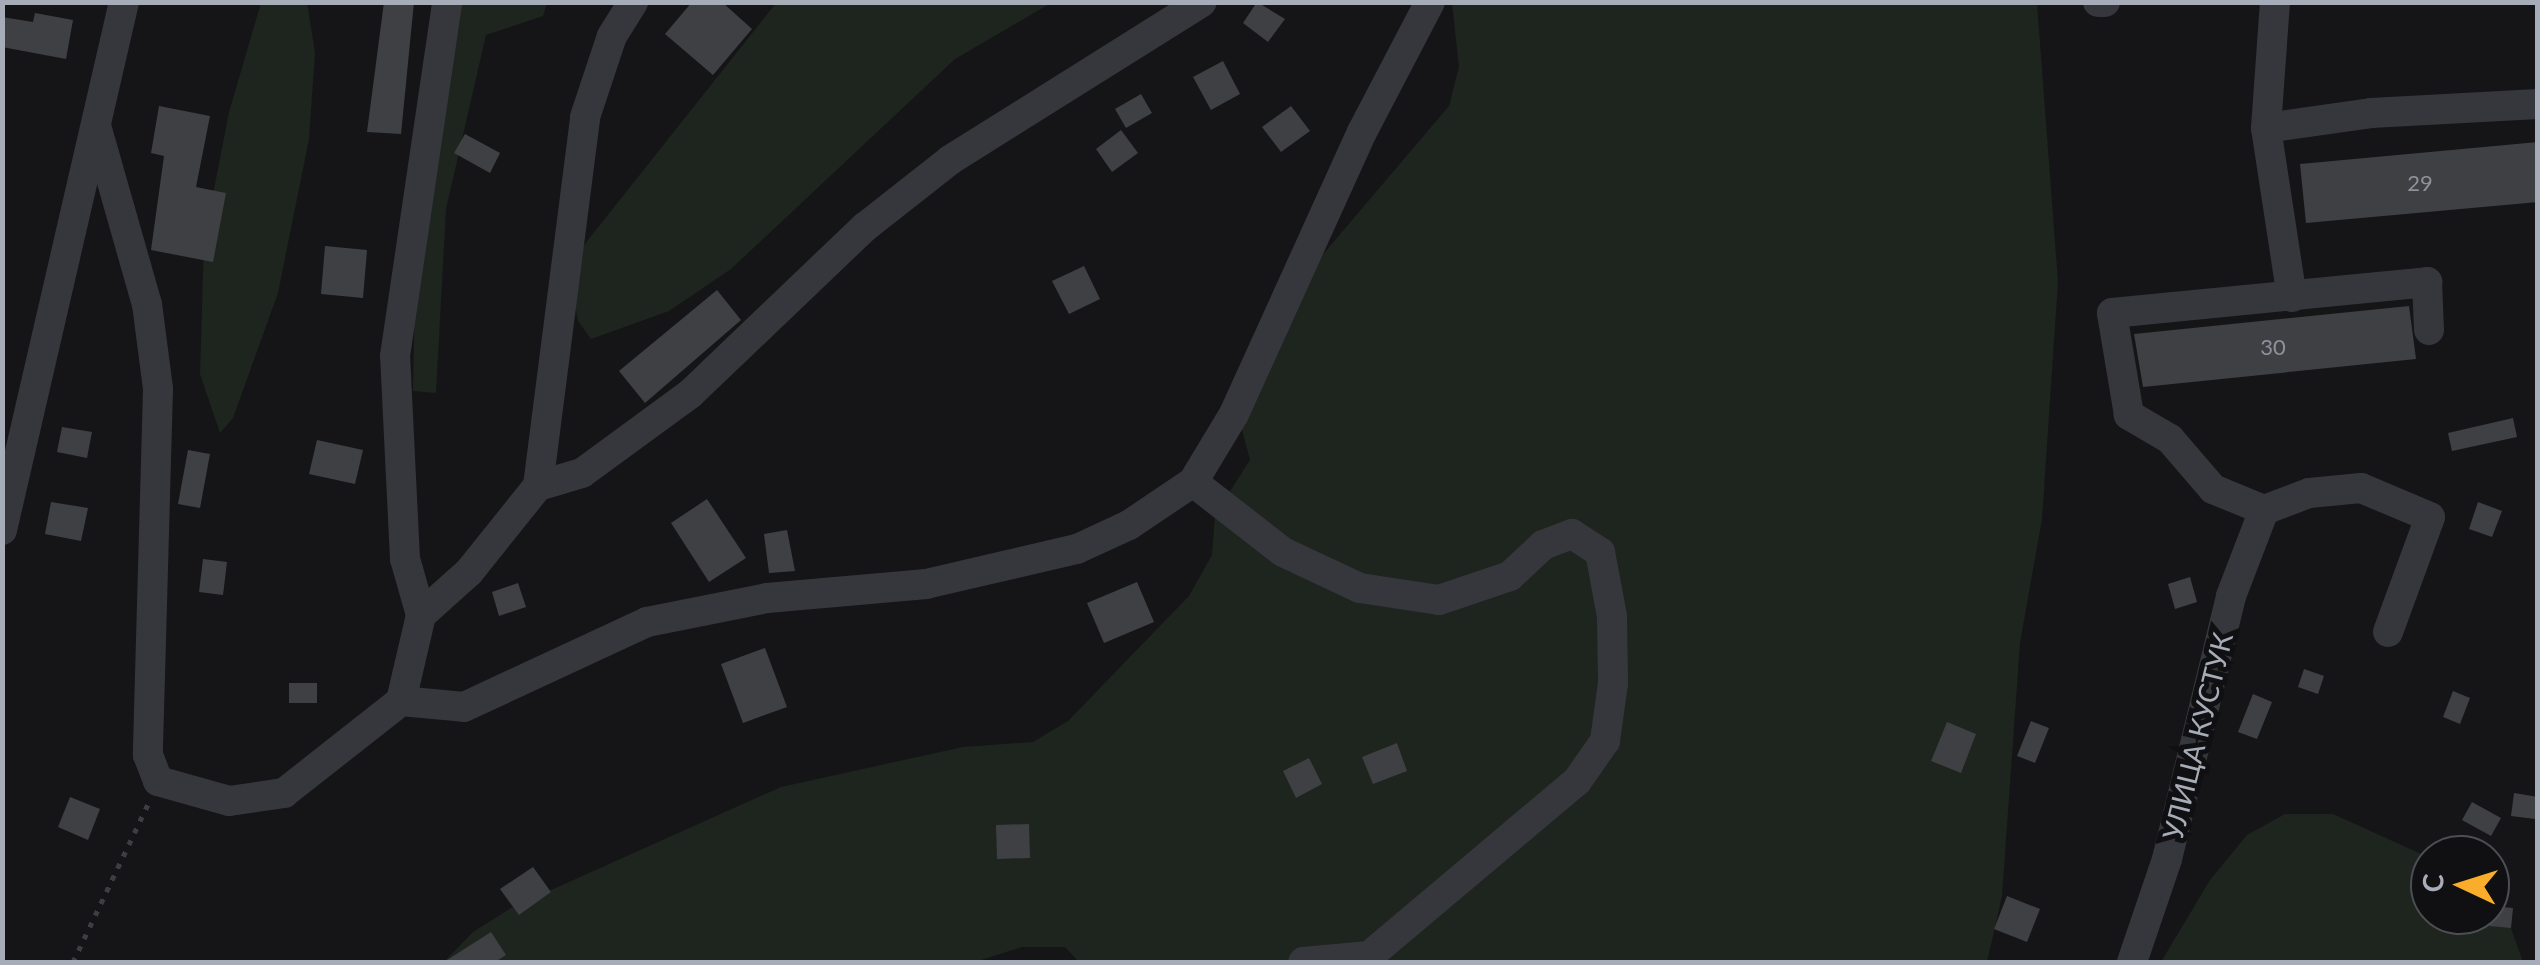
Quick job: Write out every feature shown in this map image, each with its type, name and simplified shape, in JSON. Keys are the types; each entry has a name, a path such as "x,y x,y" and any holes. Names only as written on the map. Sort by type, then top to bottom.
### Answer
{"street":[{"path":"2,530 124,2"},
{"path":"97,129 147,304 158,388 160,487 147,730 158,782 229,801 284,792 401,702 421,615 404,559 396,356 447,2"},
{"path":"421,615 469,572 538,486 585,117 612,36 633,2"},
{"path":"538,486 582,473 690,394 865,228 950,160 1202,2"},
{"path":"401,702 464,707 647,622 768,598 926,584 1077,550 1192,482 1234,414 1362,132 1430,2"},
{"path":"2274,2 2266,128 2292,297"},
{"path":"2266,128 2370,114 2538,104"},
{"path":"2388,632 2430,517 2362,488 2308,493 2264,510 2213,488 2170,439 2129,415 2112,314 2427,282 2429,330"},
{"path":"1192,482 1284,552 1360,588 1438,600 1510,576 1543,545 1572,534 1600,552 1612,616 1613,683 1605,741 1577,781 1370,956 1303,962"},
{"name":"УЛИЦА КУСТУК","path":"2132,962 2167,859 2231,596 2264,510"}],"path":[{"path":"73,962 158,782"}],"shaded area":[{"path":"261,3 306,3 308,8 315,53 309,139 278,293 233,418 220,433 200,374 204,241 229,112"},
{"path":"461,3 547,3 543,16 486,35 446,209 436,393 413,391 415,290"},
{"path":"776,3 1051,3 955,59 731,269 669,311 591,339 578,321 571,284 584,245"},
{"path":"1452,3 2037,3 2058,282 2042,519 2020,643 2002,896 1987,962 1079,962 1065,947 1022,947 975,962 444,962 473,932 511,908 781,787 963,747 1033,742 1068,721 1189,596 1212,555 1215,515 1250,460 1242,430 1252,393 1308,272 1449,106 1459,67"},
{"path":"2285,814 2333,814 2410,849 2410,935 2510,935 2510,925 2523,962 2161,962 2210,880 2247,835"}],"building":[{"path":"384,2 414,2 401,134 367,132"},
{"path":"692,2 722,2 752,29 713,75 665,34"},
{"path":"1257,2 1285,19 1268,42 1243,23"},
{"path":"35,13 73,20 66,59 2,47 2,17 33,22"},
{"path":"1223,61 1240,94 1211,110 1193,77"},
{"path":"1141,94 1152,113 1126,128 1115,109"},
{"path":"159,106 210,116 196,187 226,193 213,262 151,250 164,156 151,153"},
{"path":"1291,106 1310,131 1281,152 1262,127"},
{"path":"1121,130 1138,153 1112,172 1096,149"},
{"path":"465,134 500,153 490,173 454,153"},
{"path":"2538,142 2538,202 2306,223 2300,164"},
{"path":"325,246 367,250 363,298 321,294"},
{"path":"1084,266 1100,299 1069,314 1052,281"},
{"path":"717,290 741,320 645,403 619,371"},
{"path":"2409,306 2416,359 2143,387 2134,334"},
{"path":"2513,418 2517,437 2452,451 2448,433"},
{"path":"62,427 92,432 87,458 57,452"},
{"path":"317,440 363,450 355,484 309,474"},
{"path":"188,450 210,454 200,508 178,504"},
{"path":"707,499 746,558 709,582 671,523"},
{"path":"51,502 88,508 81,541 45,534"},
{"path":"2478,502 2502,511 2492,537 2469,529"},
{"path":"787,530 795,571 769,573 764,534"},
{"path":"203,559 227,562 223,595 199,592"},
{"path":"2190,577 2197,602 2175,609 2168,584"},
{"path":"1137,582 1154,622 1104,643 1087,603"},
{"path":"518,583 526,607 499,616 492,592"},
{"path":"765,648 787,707 743,723 721,664"},
{"path":"2304,669 2324,676 2318,694 2298,687"},
{"path":"289,683 317,683 317,703 289,703"},
{"path":"2453,691 2470,698 2460,724 2443,717"},
{"path":"2253,694 2272,702 2257,739 2238,732"},
{"path":"2031,721 2049,728 2035,763 2017,756"},
{"path":"1947,722 1976,734 1961,773 1931,761"},
{"path":"1397,743 1407,771 1373,784 1362,757"},
{"path":"1309,758 1322,784 1296,798 1283,771"},
{"path":"2514,793 2538,797 2535,819 2511,816"},
{"path":"70,797 100,809 88,840 58,827"},
{"path":"2472,802 2501,818 2492,835 2462,820"},
{"path":"1029,824 1030,858 997,859 996,825"},
{"path":"533,867 551,892 519,915 500,889"},
{"path":"2007,896 2040,909 2027,942 1994,929"},
{"path":"491,932 506,955 495,962 444,962"}]}
